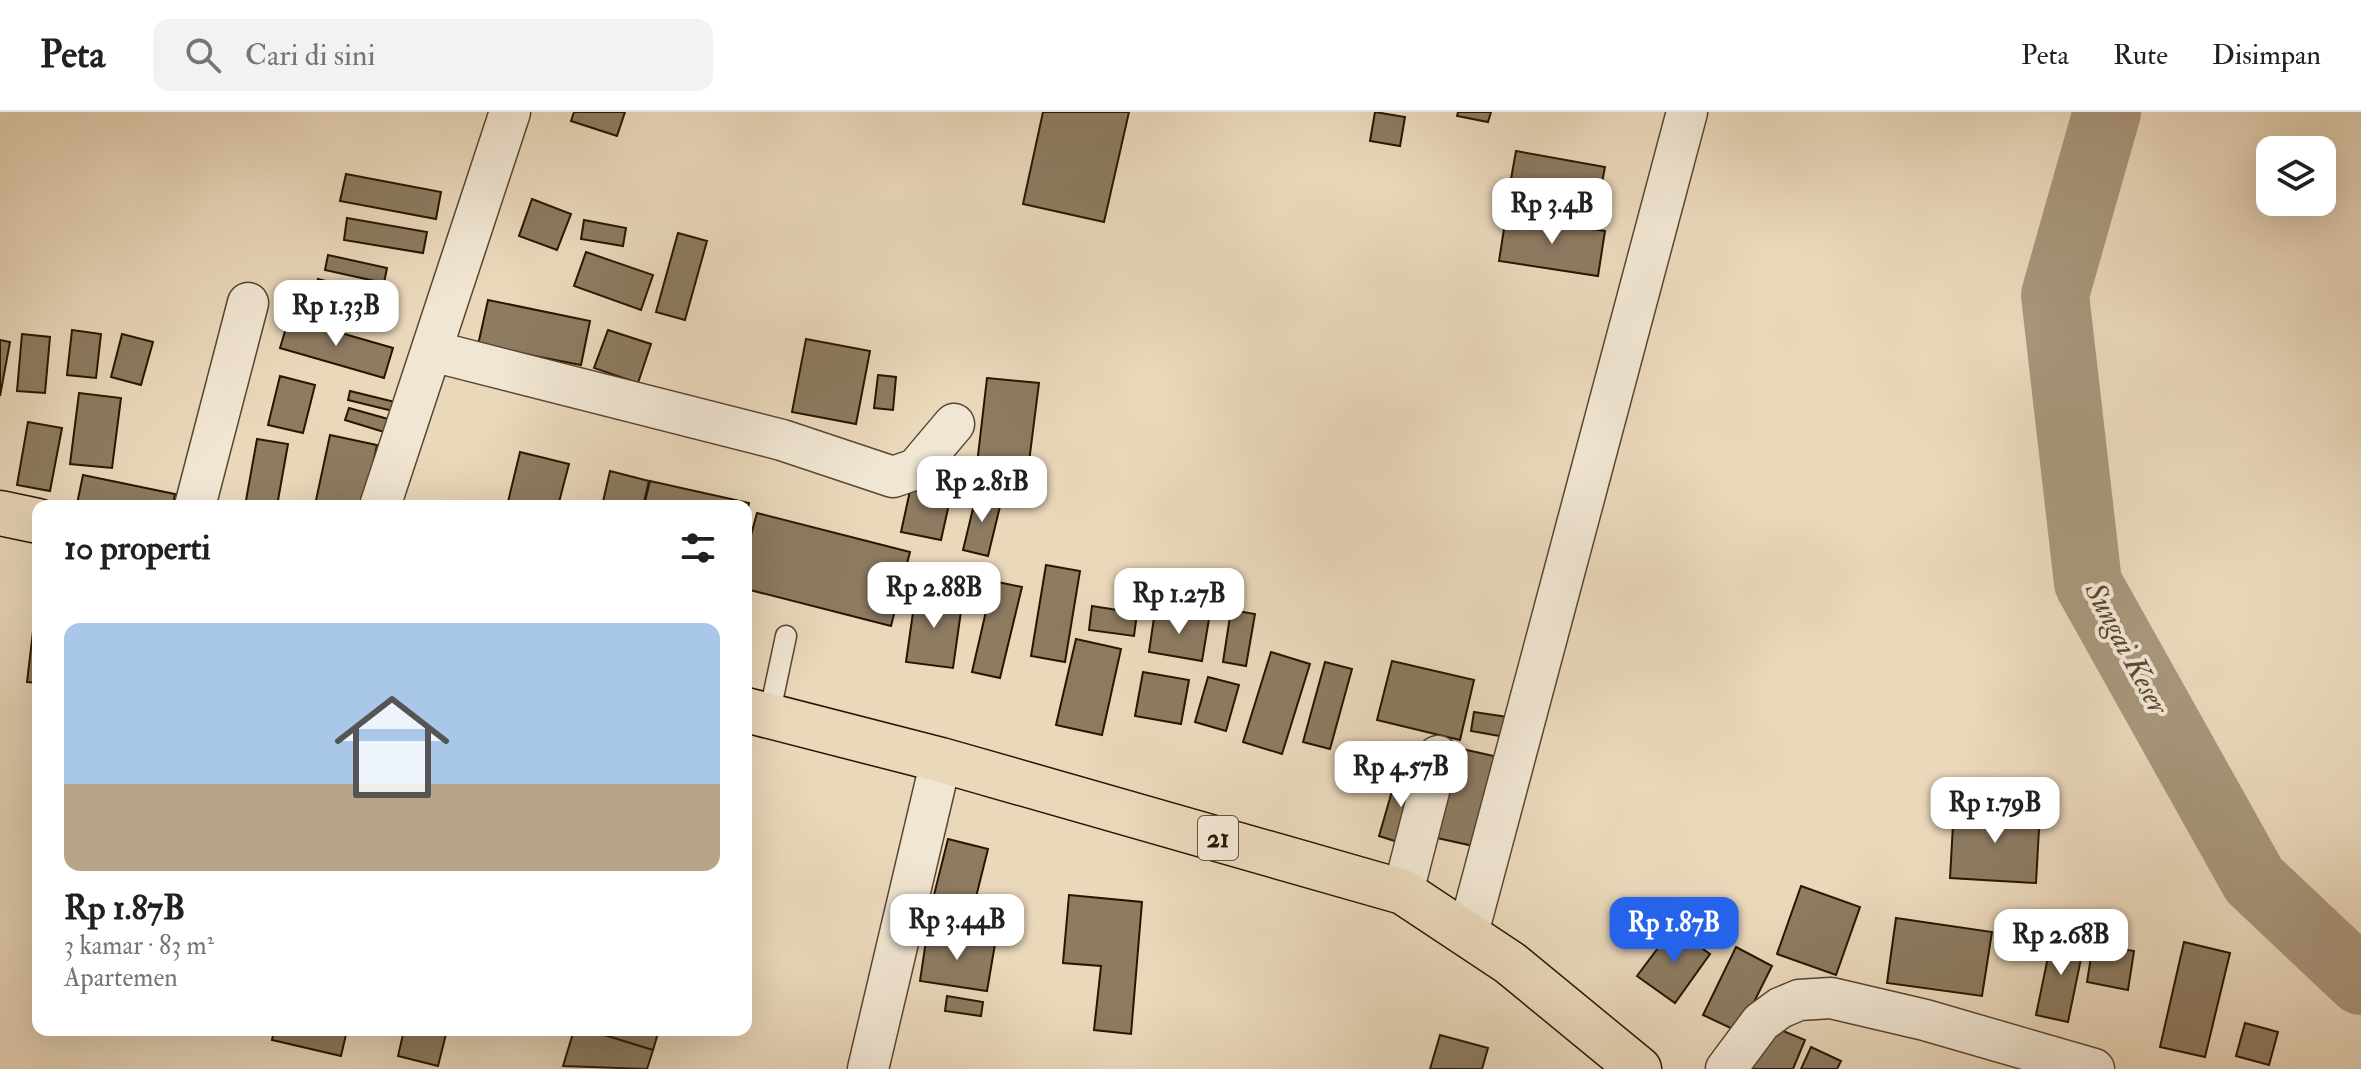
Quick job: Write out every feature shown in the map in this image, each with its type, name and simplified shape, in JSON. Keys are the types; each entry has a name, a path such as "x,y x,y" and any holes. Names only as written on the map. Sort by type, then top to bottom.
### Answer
{"highway":[{"path":"0,513 32,520"},
{"name":"21","path":"757,713 941,760 1403,892 1468,933 1521,972 1639,1069"}],"street":[{"path":"382,500 510,112"},
{"path":"1468,933 1687,112"},
{"path":"197,500 248,303"},
{"path":"432,351 782,440 893,477 916,469 954,424"},
{"path":"1403,892 1438,756"},
{"path":"868,1069 941,760"},
{"path":"1726,1069 1761,1022 1780,1008 1799,1000 1831,998 1925,1020 2094,1069"}],"lane":[{"path":"757,713 786,636"}],"building":[{"path":"574,112 625,112 617,136 571,121"},
{"path":"1043,112 1129,112 1104,222 1023,204"},
{"path":"1375,112 1405,117 1400,146 1370,141"},
{"path":"1458,112 1491,112 1488,122 1457,116"},
{"path":"1516,151 1605,167 1594,223 1506,207"},
{"path":"346,174 441,192 436,219 340,201"},
{"path":"532,199 571,214 557,250 519,236"},
{"path":"1506,216 1605,231 1598,276 1499,261"},
{"path":"347,218 427,232 423,253 344,240"},
{"path":"584,220 626,228 623,246 581,239"},
{"path":"678,233 707,241 685,320 656,312"},
{"path":"586,252 653,275 641,310 574,286"},
{"path":"328,255 387,268 384,283 325,270"},
{"path":"318,279 389,297 381,327 310,308"},
{"path":"488,300 590,321 581,365 478,345"},
{"path":"289,318 393,348 384,378 280,348"},
{"path":"72,330 101,334 96,378 67,375"},
{"path":"608,330 651,344 638,383 594,368"},
{"path":"22,334 50,337 45,393 17,391"},
{"path":"122,334 153,342 141,385 111,377"},
{"path":"806,339 870,351 856,424 792,412"},
{"path":"0,340 10,342 0,396"},
{"path":"878,375 896,377 893,410 874,408"},
{"path":"280,376 315,385 303,433 268,425"},
{"path":"987,378 1039,383 1028,470 977,464"},
{"path":"350,391 399,403 397,412 348,400"},
{"path":"79,393 121,398 112,468 70,464"},
{"path":"349,408 388,419 384,432 345,420"},
{"path":"28,422 62,428 50,491 17,485"},
{"path":"330,435 377,445 365,500 316,500"},
{"path":"257,439 288,444 278,500 246,500"},
{"path":"520,452 569,464 560,500 508,500"},
{"path":"610,471 649,481 644,500 603,500"},
{"path":"83,475 175,494 174,500 78,500"},
{"path":"913,477 953,486 941,540 901,532"},
{"path":"650,481 736,500 645,500"},
{"path":"977,492 1002,498 988,556 963,550"},
{"path":"757,513 910,552 891,626 752,591 752,532"},
{"path":"1046,565 1080,571 1065,662 1031,656"},
{"path":"993,581 1022,587 1000,678 972,672"},
{"path":"916,591 963,597 953,668 906,662"},
{"path":"1092,606 1137,613 1134,636 1089,630"},
{"path":"1231,610 1255,614 1246,666 1223,662"},
{"path":"1155,611 1209,619 1202,661 1149,652"},
{"path":"1076,639 1121,649 1102,735 1056,725"},
{"path":"32,640 32,682 27,682"},
{"path":"1271,652 1310,664 1282,754 1243,742"},
{"path":"1392,661 1474,680 1460,740 1377,720"},
{"path":"1325,662 1352,669 1330,749 1303,742"},
{"path":"1143,672 1189,680 1181,724 1135,716"},
{"path":"1208,677 1239,685 1226,731 1195,722"},
{"path":"1474,712 1515,718 1511,738 1471,731"},
{"path":"1449,746 1507,759 1487,849 1428,836"},
{"path":"1397,774 1423,782 1404,844 1379,836"},
{"path":"1954,807 2040,811 2036,883 1950,878"},
{"path":"948,839 988,849 969,925 929,915"},
{"path":"1801,886 1860,907 1836,975 1777,954"},
{"path":"1069,895 1142,902 1131,1034 1094,1030 1101,966 1063,963"},
{"path":"1896,918 1992,932 1982,996 1887,983"},
{"path":"1673,928 1710,954 1675,1003 1637,976"},
{"path":"2053,933 2085,939 2068,1022 2036,1015"},
{"path":"927,934 995,944 987,991 920,981"},
{"path":"2184,942 2230,953 2205,1057 2160,1047"},
{"path":"2093,944 2134,951 2128,990 2087,982"},
{"path":"1736,947 1772,966 1739,1032 1703,1015"},
{"path":"947,996 983,1002 981,1016 945,1011"},
{"path":"2245,1023 2278,1032 2269,1065 2236,1056"},
{"path":"1766,1024 1805,1040 1793,1069 1747,1069"},
{"path":"1440,1035 1488,1048 1482,1069 1430,1069"},
{"path":"273,1036 346,1036 341,1056 272,1040"},
{"path":"403,1036 446,1036 438,1066 398,1056"},
{"path":"572,1036 608,1036 653,1050 647,1069 563,1066"},
{"path":"608,1036 657,1036 653,1050"},
{"path":"1811,1047 1841,1061 1837,1069 1801,1069"}],"waterway":[{"name":"Sungai Keser","path":"2107,112 2055,295 2088,583 2254,880 2361,981"}]}
